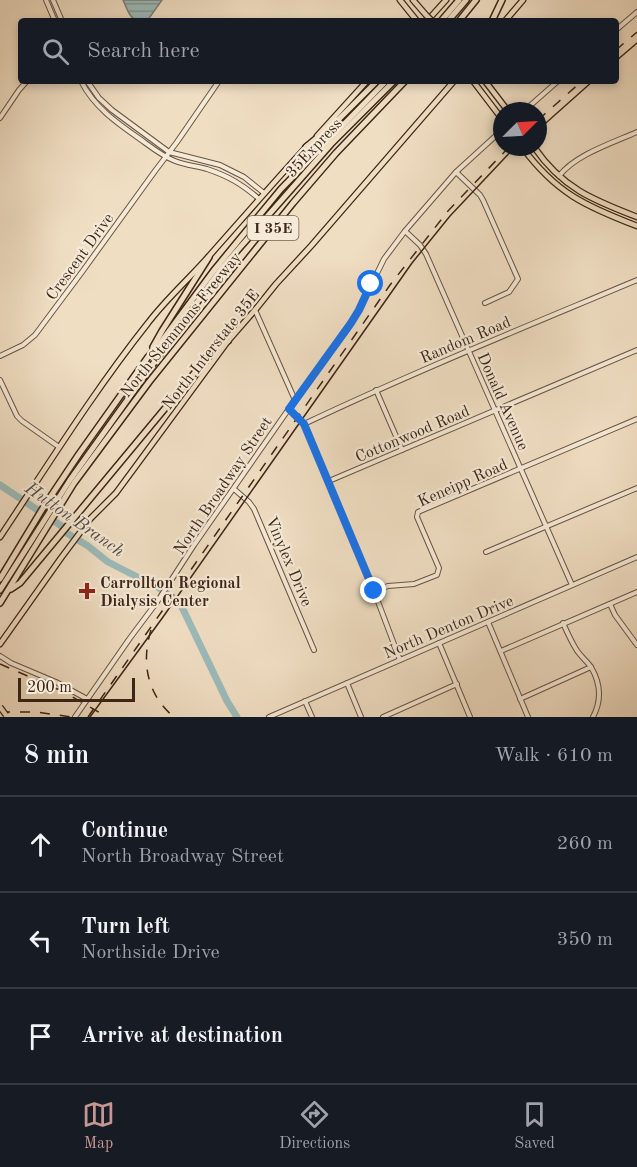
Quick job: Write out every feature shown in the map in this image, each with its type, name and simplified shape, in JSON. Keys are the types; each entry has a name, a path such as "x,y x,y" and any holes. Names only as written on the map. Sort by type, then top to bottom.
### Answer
{"highway":[{"path":"444,18 459,0"},
{"path":"451,18 466,0"},
{"path":"461,18 476,0"},
{"path":"493,18 502,0"},
{"path":"437,18 450,11"},
{"path":"306,147 335,123 374,84"},
{"name":"North Stemmons Freeway","path":"0,603 70,479 148,357 215,269 281,189 383,84"},
{"name":"35Express","path":"70,479 221,269 331,144 391,84"},
{"name":"North Stemmons Freeway","path":"0,579 43,508 70,479 286,212 336,153 402,84"},
{"path":"148,357 209,257"},
{"path":"8,591 20,583 216,347 228,341"},
{"path":"0,590 70,479"}],"main road":[{"path":"400,0 415,18"},
{"path":"413,0 428,18"},
{"path":"433,18 446,0"},
{"path":"508,18 523,0"},
{"path":"0,537 2,530 52,460 58,447 149,321 364,84"},
{"name":"North Interstate 35E","path":"1,643 67,549 116,493 228,341 451,84"},
{"path":"475,84 493,107"},
{"path":"487,84 501,102"},
{"path":"528,156 545,175 582,203 637,226"},
{"path":"541,156 559,176 585,196 637,217"},
{"path":"582,203 585,196"},
{"path":"0,707 6,717"}],"street":[{"path":"46,0 54,18"},
{"path":"53,0 61,18"},
{"path":"619,27 637,12"},
{"path":"0,118 24,84"},
{"path":"83,84 103,112 165,157 223,174 242,184 259,199"},
{"path":"89,84 99,98 112,110 169,152 220,165 243,177 264,193"},
{"name":"Crescent Drive","path":"0,356 23,345 35,335 217,84"},
{"path":"534,102 555,84"},
{"path":"559,176 565,168 581,157 637,132"},
{"name":"North Broadway Street","path":"75,717 351,323 384,259 456,172 493,138"},
{"path":"456,172 483,200 518,279 509,292 485,303"},
{"name":"Donald Avenue","path":"405,231 426,254 572,585"},
{"name":"Random Road","path":"304,424 468,350 637,280"},
{"path":"255,310 295,400"},
{"name":"Cottonwood Road","path":"329,482 637,350"},
{"path":"0,380 22,422 58,447"},
{"path":"376,390 402,450"},
{"path":"289,409 304,424 374,591 400,660"},
{"name":"Keneipp Road","path":"374,591 388,586 414,584 437,575 440,568 417,517 418,512 637,419"},
{"path":"486,552 637,488"},
{"name":"Vinylex Drive","path":"234,489 254,509 314,650"},
{"name":"North Denton Drive","path":"269,717 637,557"},
{"path":"501,651 637,592"},
{"path":"610,604 615,615 637,645"},
{"path":"488,622 528,717"},
{"path":"563,624 576,650 591,667 598,683 599,701 593,717"},
{"path":"439,643 470,717"},
{"path":"0,656 11,663 51,679 87,699"},
{"path":"520,699 591,667"},
{"path":"347,683 361,717"},
{"path":"383,717 457,684"},
{"path":"305,701 312,717"}],"water":[{"path":"123,0 162,0 149,18 133,18"}],"waterway":[{"name":"Hutton Branch","path":"0,485 63,527 65,532 108,562 159,588 180,603 237,717"}],"tram line":[{"path":"619,58 637,43"},
{"path":"547,122 590,84"},
{"path":"90,717 412,263 450,216 507,156"}],"railway":[{"path":"619,47 637,32"},
{"path":"547,112 579,84"},
{"path":"88,717 390,285 448,211 500,156"},
{"path":"151,630 147,654 149,677 158,699 174,717"},
{"path":"0,664 64,692 107,717"},
{"path":"0,712 37,712 71,717"}],"place":[{"name":"Carrollton Regional Dialysis Center","path":"87,591"}],"route":[{"path":"371,284 351,323 289,409 304,424 374,591"}]}
